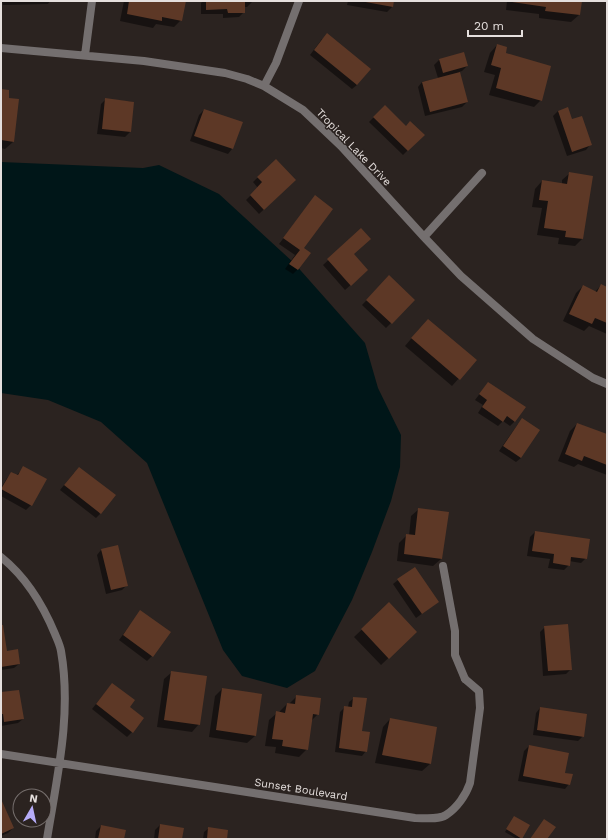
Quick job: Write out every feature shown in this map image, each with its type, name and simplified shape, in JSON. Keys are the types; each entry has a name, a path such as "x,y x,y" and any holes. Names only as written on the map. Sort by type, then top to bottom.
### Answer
{"street":[{"path":"85,55 92,1"},
{"path":"264,86 276,63 299,1"},
{"name":"Tropical Lake Drive","path":"1,48 144,61 225,73 247,79 264,86 303,110 341,146 461,276 533,339 592,378 607,384"},
{"path":"424,237 482,173"},
{"path":"1,557 8,562 32,591 46,613 61,650 64,678 65,720 60,763 47,839"},
{"name":"Sunset Boulevard","path":"1,754 415,818 431,819 446,815 467,793 470,783 480,708 479,691 464,679 455,655 455,631 443,566"}],"shaded area":[{"path":"1,162 143,168 159,165 219,194 294,263 365,343 378,388 401,435 400,467 391,501 352,600 315,671 287,688 242,676 223,650 147,463 101,422 48,400 1,393"}],"building":[{"path":"129,1 186,1 182,21 162,17 162,21 127,14"},
{"path":"206,1 245,1 245,13 228,13 227,9 206,10"},
{"path":"360,1 394,1 393,7"},
{"path":"582,1 580,15 545,11 546,7 512,2"},
{"path":"327,33 371,69 357,85 314,50"},
{"path":"497,44 507,47 506,53 551,66 542,101 496,88 501,68 491,65"},
{"path":"464,52 468,66 443,73 439,59"},
{"path":"460,72 468,102 430,112 422,82"},
{"path":"1,89 9,90 9,98 19,99 14,142 1,140"},
{"path":"105,98 134,102 131,132 102,129"},
{"path":"385,105 406,126 410,121 425,135 408,151 373,117"},
{"path":"568,107 572,119 582,116 592,145 572,152 558,111"},
{"path":"204,109 243,122 233,149 194,136"},
{"path":"276,159 296,180 264,210 250,195 262,182 257,177"},
{"path":"569,172 593,176 583,239 565,237 566,231 544,228 548,201 539,200 542,180 567,184"},
{"path":"315,195 333,209 304,248 311,253 298,270 289,264 300,250 283,238"},
{"path":"361,228 371,239 354,254 368,270 351,286 327,259"},
{"path":"389,275 415,300 392,324 366,300"},
{"path":"601,284 607,287 607,323 595,318 592,324 569,314 583,285 597,292"},
{"path":"428,319 477,360 460,380 411,338"},
{"path":"488,382 526,407 515,422 507,416 503,422 482,407 487,400 479,394"},
{"path":"522,418 540,430 521,458 503,446"},
{"path":"577,423 607,434 607,465 584,456 582,461 565,454"},
{"path":"23,466 47,479 32,506 1,489 11,472 18,475"},
{"path":"79,467 116,495 101,514 64,485"},
{"path":"418,508 449,512 442,559 404,554 406,534 415,535"},
{"path":"535,531 590,539 587,559 571,557 570,566 553,563 554,554 532,551"},
{"path":"118,545 128,586 111,590 101,549"},
{"path":"415,567 439,602 422,614 397,579"},
{"path":"389,602 417,632 389,659 361,629"},
{"path":"140,610 171,632 153,657 123,635"},
{"path":"568,624 572,670 548,671 544,626"},
{"path":"1,625 3,625 7,651 18,649 20,664 1,667"},
{"path":"171,671 207,676 200,725 164,720"},
{"path":"112,683 135,700 130,707 144,718 133,733 96,704"},
{"path":"222,688 262,694 256,736 216,730"},
{"path":"19,690 24,719 4,722 3,714 1,714 1,692"},
{"path":"296,695 321,698 319,715 313,714 308,750 282,746 283,740 272,739 276,711 285,713 287,703 295,704"},
{"path":"353,697 367,698 362,731 370,732 367,752 339,748 344,706 352,707"},
{"path":"540,707 587,714 584,737 537,730"},
{"path":"390,718 437,727 431,764 382,755"},
{"path":"529,745 569,753 565,773 573,774 570,785 523,776"},
{"path":"1,799 12,824 12,828 14,828 1,834"},
{"path":"514,816 530,825 522,839 506,829"},
{"path":"544,819 556,827 547,839 530,839"},
{"path":"160,824 184,828 182,839 158,839"},
{"path":"101,825 126,830 124,839 98,839"},
{"path":"208,827 228,830 227,839 207,839"}]}
